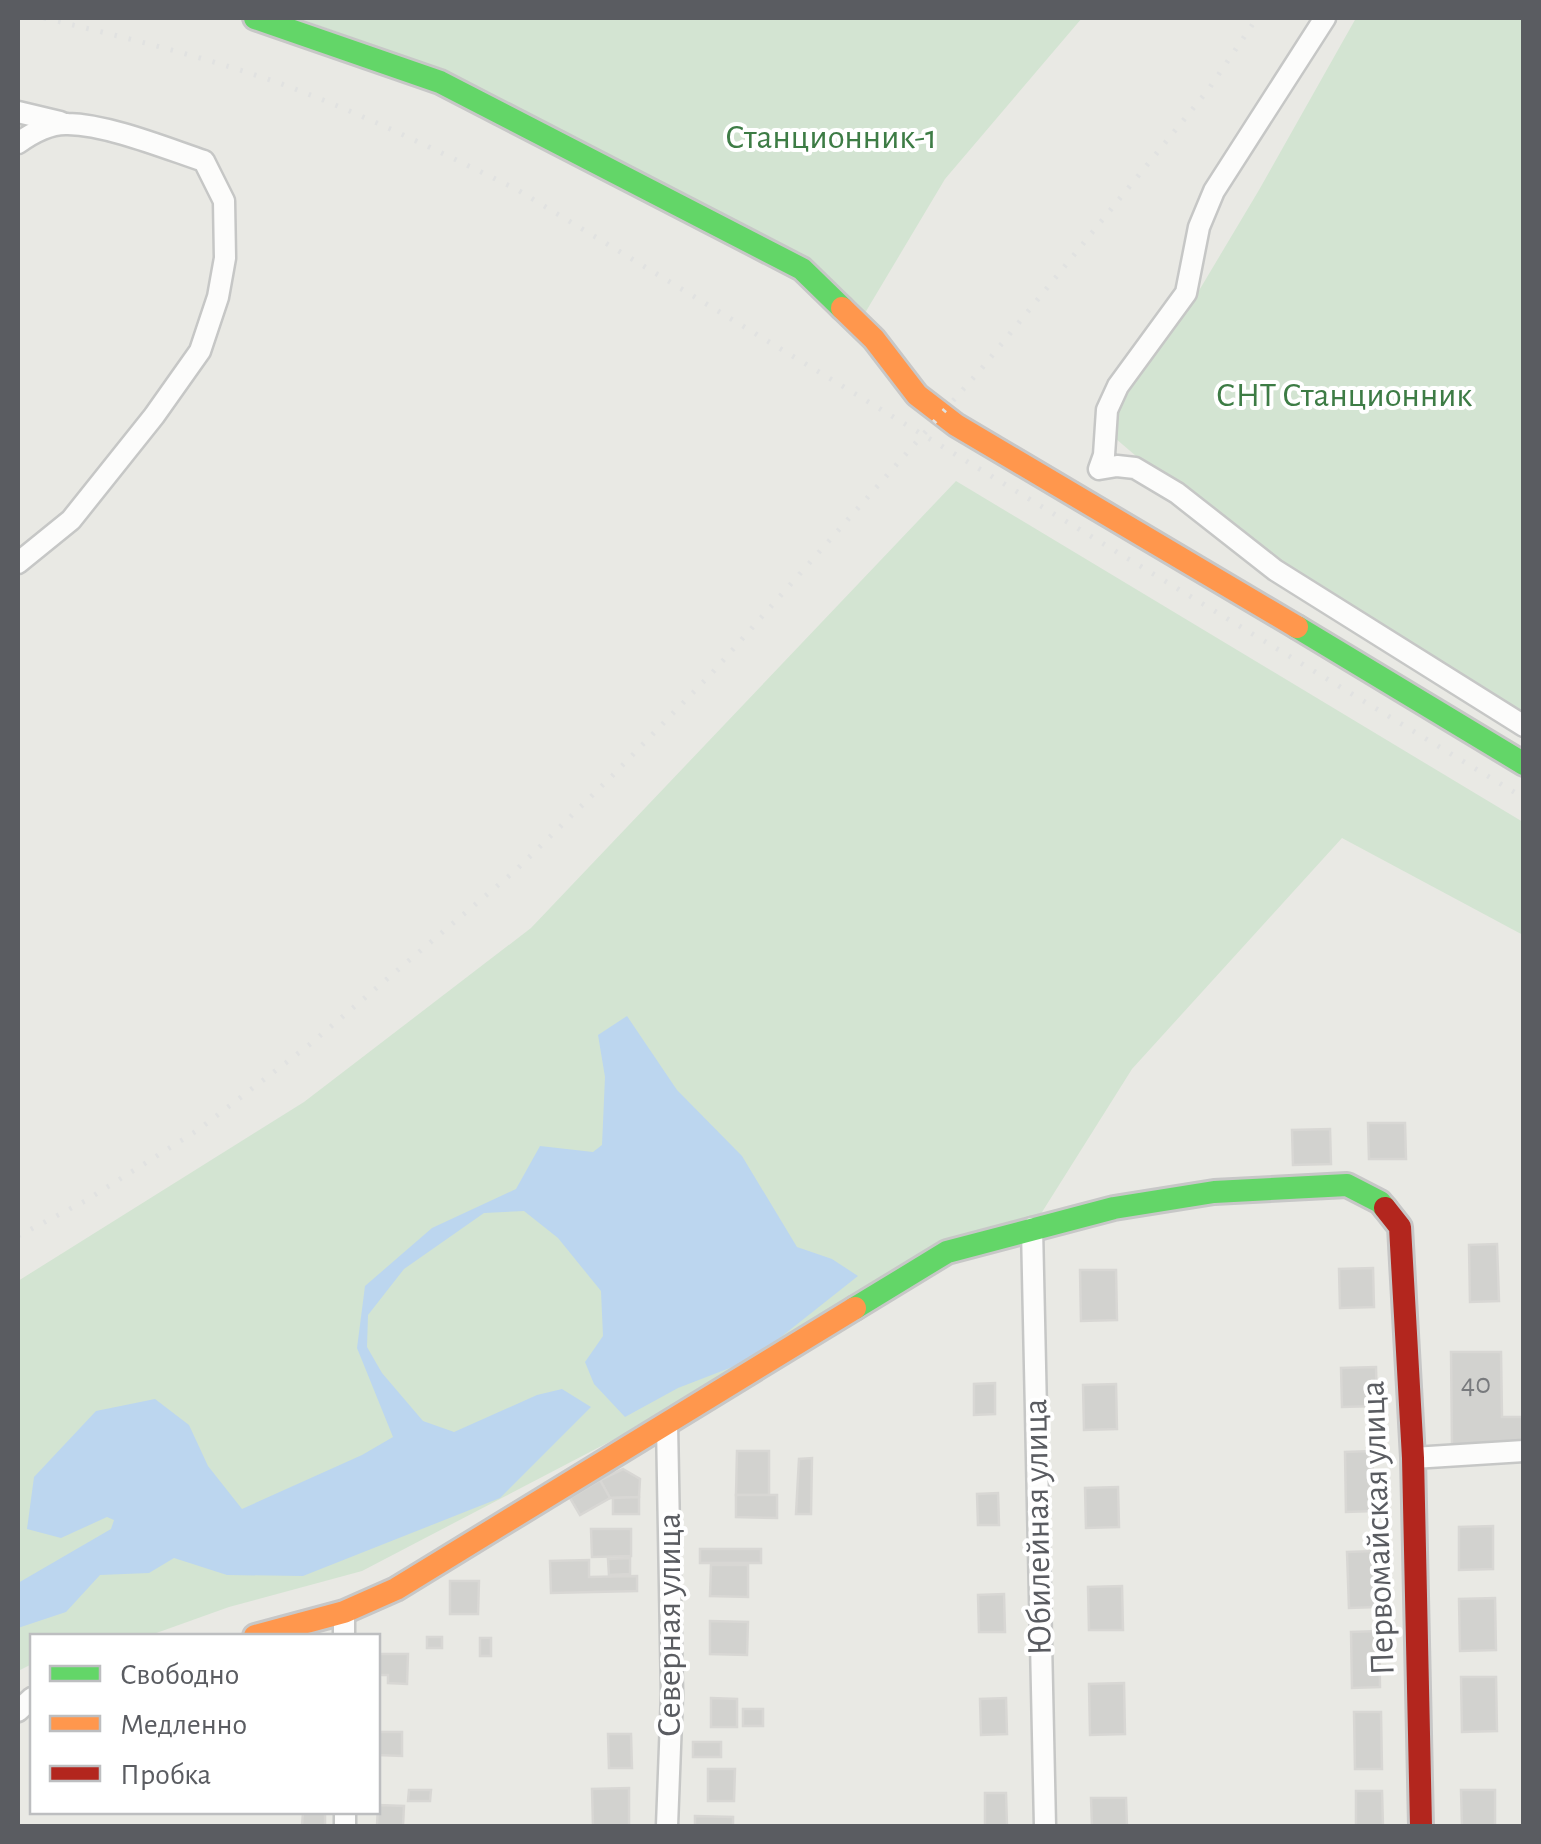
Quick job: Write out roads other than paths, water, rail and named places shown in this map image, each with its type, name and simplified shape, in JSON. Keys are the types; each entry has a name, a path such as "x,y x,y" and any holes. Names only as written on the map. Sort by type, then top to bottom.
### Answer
{"street":[{"path":"256,18 440,82 802,269 874,339 918,395 956,425 1524,764"},
{"path":"1075,493 1099,470 1108,410 1118,386 1186,293 1199,227 1214,190 1325,18"},
{"path":"18,112 140,138 204,161 224,200 225,258 218,297 200,351 71,520 18,563"},
{"path":"18,143 36,131 66,123"},
{"path":"1099,470 1135,468 1178,493 1276,570 1524,726"},
{"name":"Первомайская улица","path":"1032,1228 1114,1208 1214,1192 1347,1186 1380,1202 1400,1227 1413,1458 1420,1826"},
{"path":"262,1634 344,1612 396,1589 947,1252 1032,1228"},
{"name":"Юбилейная улица","path":"1032,1228 1044,1826"},
{"name":"Северная улица","path":"667,1424 672,1694 668,1826"},
{"path":"1413,1458 1524,1452"},
{"path":"344,1612 344,1634"}],"water":[{"path":"627,1016 677,1090 742,1156 797,1247 832,1259 858,1276 753,1359 678,1388 625,1417 594,1384 585,1362 603,1336 601,1291 558,1238 524,1211 484,1213 404,1269 368,1315 367,1347 382,1373 423,1421 454,1432 537,1395 562,1389 591,1407 500,1498 303,1576 227,1575 174,1558 149,1573 100,1575 66,1612 18,1628 18,1583 111,1529 114,1520 107,1517 61,1538 27,1529 34,1477 96,1411 155,1399 189,1425 208,1466 242,1509 393,1437 357,1348 365,1286 432,1228 516,1189 540,1146 593,1152 602,1145 605,1077 598,1035"}],"railway":[{"path":"44,18 279,83 516,189 1524,798"},
{"path":"18,1236 85,1201 198,1130 309,1045 516,870 614,774 712,673 982,368 1208,90 1257,18"}],"park label":[{"name":"Станционник-1","path":"831,137"},
{"name":"СНТ Станционник","path":"1344,395"}]}
